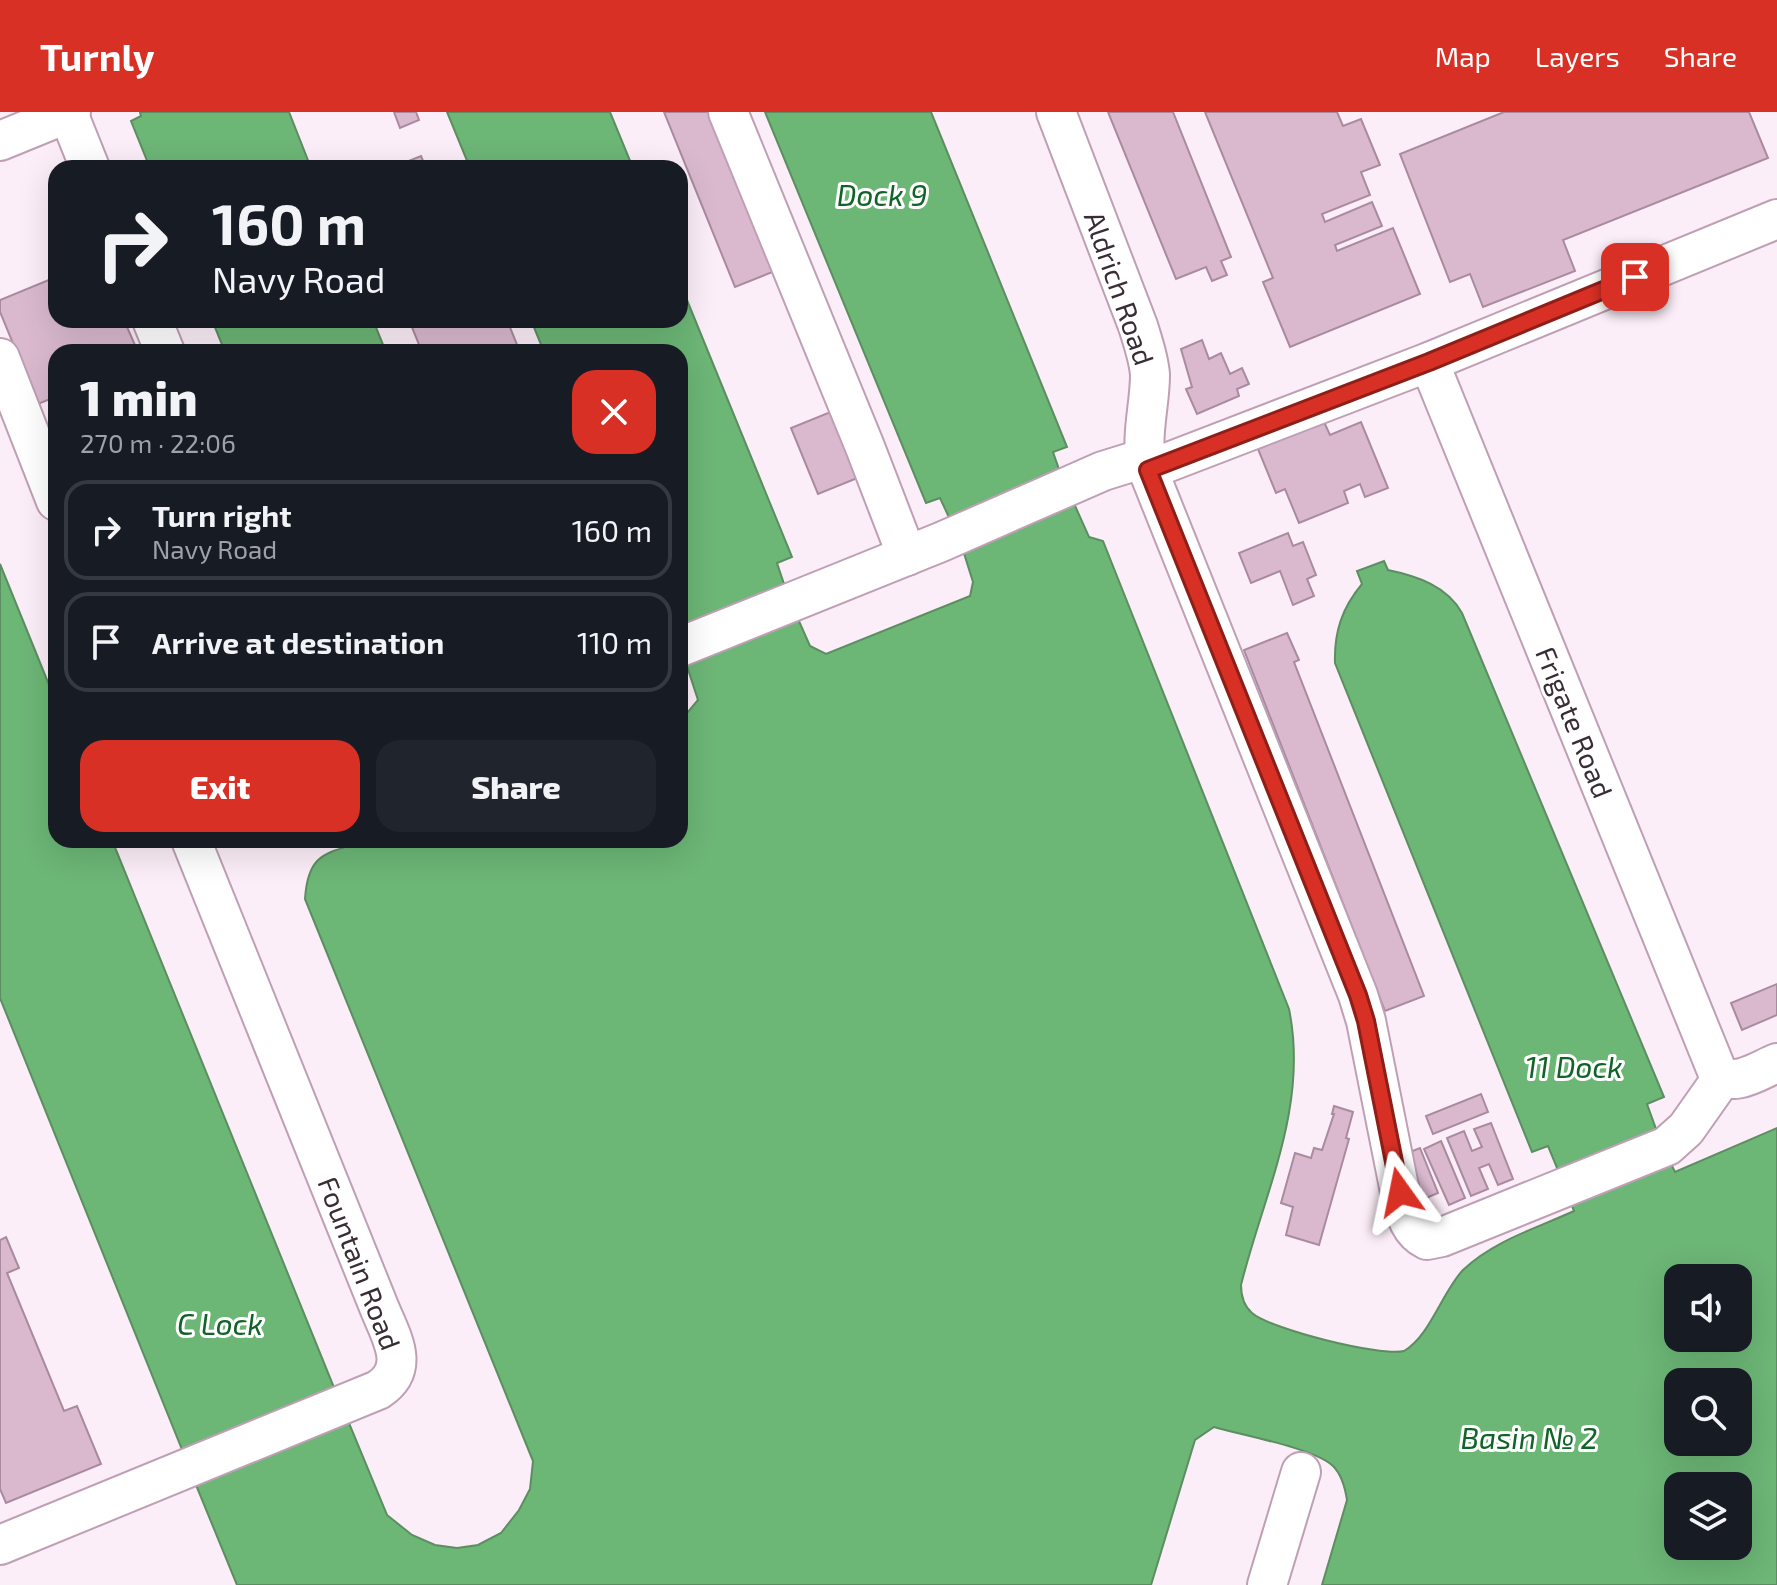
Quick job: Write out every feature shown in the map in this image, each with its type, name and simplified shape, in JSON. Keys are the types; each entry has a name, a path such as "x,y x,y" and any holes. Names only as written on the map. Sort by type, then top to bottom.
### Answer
{"lane":[{"path":"728,112 907,556"},
{"name":"Aldrich Road","path":"1056,112 1138,326 1147,358 1150,383 1146,464 1358,995 1366,1021 1400,1192 1415,1232 1427,1240 1442,1237 1664,1147 1686,1129 1724,1078"},
{"path":"0,141 70,113 87,160"},
{"path":"688,644 957,536 1116,466 1146,464 1429,362 1777,219"},
{"path":"0,358 48,481"},
{"name":"Frigate Road","path":"1429,362 1717,1071 1724,1078"},
{"name":"Fountain Road","path":"3,1537 189,1467 378,1390 390,1381 397,1368 395,1352 199,848"},
{"path":"1724,1078 1737,1080 1777,1063"},
{"path":"1267,1585 1301,1472"}],"water":[{"path":"140,112 289,112 308,160 147,160 131,121 141,116"},
{"path":"447,112 610,112 630,160 467,160"},
{"name":"Dock 9","path":"765,112 931,112 1067,447 1053,452 1062,478 953,526 940,498 926,503"},
{"path":"688,303 792,557 777,563 786,590 688,630 688,344 541,344 534,328 688,328"},
{"path":"215,328 376,328 383,344 222,344"},
{"name":"Basin № 2","path":"1072,499 1089,537 1103,541 1289,1009 1294,1045 1289,1115 1241,1285 1244,1300 1252,1313 1280,1327 1326,1340 1373,1350 1404,1351 1429,1325 1463,1270 1502,1243 1574,1211 1570,1201 1669,1160 1675,1172 1777,1128 1777,1585 1322,1585 1347,1500 1339,1473 1324,1459 1310,1453 1214,1427 1195,1440 1151,1585 237,1585 196,1485 349,1423 387,1515 412,1535 435,1545 457,1548 478,1545 501,1533 530,1489 533,1461 305,899 310,872 315,863 343,848 688,848 688,712 698,700 688,669 688,655 795,612 810,646 826,654 970,596 973,582 962,547"},
{"name":"11 Dock","path":"1384,561 1388,570 1410,575 1440,589 1462,613 1664,1097 1647,1104 1660,1140 1562,1180 1548,1146 1532,1152 1335,663 1341,621 1349,602 1362,584 1357,571"},
{"name":"C Lock","path":"0,564 48,682 48,848 115,848 335,1390 183,1452 0,998"}],"building":[{"path":"394,112 416,112 419,120 400,128"},
{"path":"664,112 711,112 775,271 735,287 688,171 688,160 683,160"},
{"path":"1108,112 1173,112 1231,257 1221,261 1227,275 1212,281 1206,267 1176,279"},
{"path":"1205,112 1337,112 1343,126 1361,119 1380,165 1361,172 1370,195 1322,214 1325,222 1372,202 1382,226 1335,245 1337,251 1393,228 1420,294 1290,347 1263,282 1273,278"},
{"path":"1504,112 1749,112 1768,158 1563,240 1575,271 1483,307 1470,274 1450,282 1400,154"},
{"path":"48,280 48,328 128,328 134,344 48,344 48,400 38,404 0,312 0,300"},
{"path":"412,328 510,328 517,344 419,344"},
{"path":"1202,340 1209,359 1221,353 1230,374 1242,368 1249,384 1237,389 1239,396 1197,414 1186,389 1192,387 1181,349"},
{"path":"833,411 860,477 818,494 791,428"},
{"path":"1324,422 1330,435 1361,422 1388,488 1365,497 1360,484 1344,491 1348,503 1299,523 1285,489 1276,493 1258,449"},
{"path":"1288,533 1293,546 1303,542 1316,575 1307,579 1314,596 1293,605 1280,571 1251,583 1239,553"},
{"path":"1287,633 1299,660 1294,662 1424,996 1385,1011 1244,650"},
{"path":"1777,984 1777,1015 1742,1030 1731,1003"},
{"path":"1481,1094 1488,1112 1433,1134 1426,1116"},
{"path":"1334,1106 1353,1112 1346,1138 1349,1139 1319,1245 1286,1235 1293,1207 1281,1203 1295,1153 1311,1158 1314,1148 1322,1150"},
{"path":"1491,1123 1513,1179 1498,1185 1489,1164 1479,1168 1488,1189 1471,1196 1447,1138 1464,1131 1472,1151 1482,1147 1474,1129"},
{"path":"1441,1141 1465,1198 1449,1205 1424,1149"},
{"path":"1420,1148 1438,1193 1424,1199 1405,1154"},
{"path":"6,1237 19,1268 7,1273 64,1411 77,1406 101,1464 6,1503 0,1489 0,1240"}],"route":[{"path":"1400,1192 1366,1021 1358,995 1148,470 1429,362 1635,277"}]}
